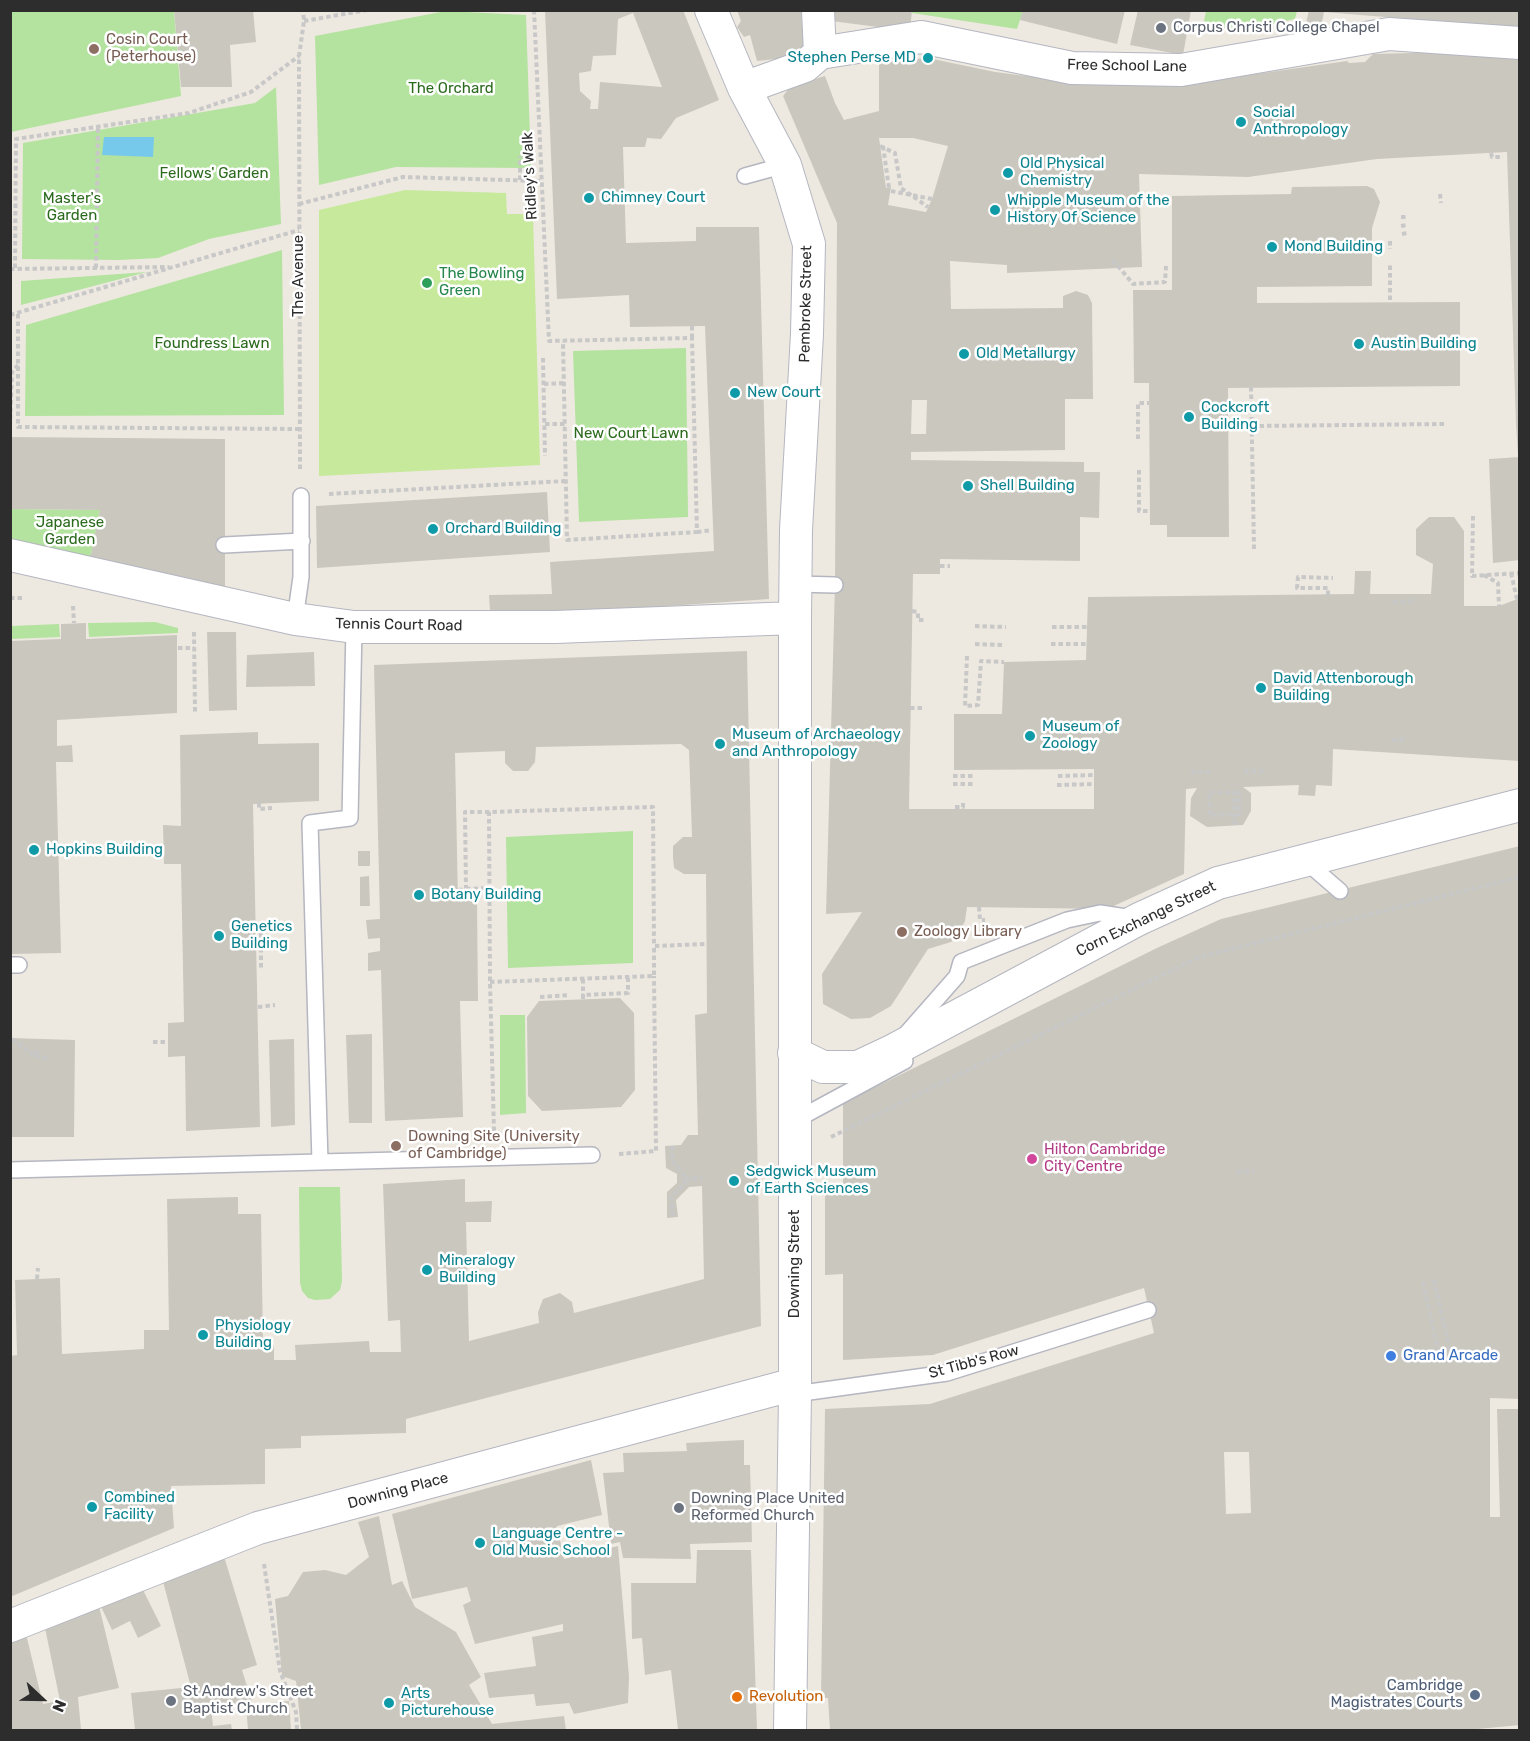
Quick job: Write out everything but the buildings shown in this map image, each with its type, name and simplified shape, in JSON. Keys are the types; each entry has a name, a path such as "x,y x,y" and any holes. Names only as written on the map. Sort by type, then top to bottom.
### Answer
{"street":[{"name":"Pembroke Street","path":"711,10 744,88 785,165 809,244 807,334 796,530 795,618"},
{"path":"818,10 820,52"},
{"name":"Free School Lane","path":"744,88 805,66 820,52 921,37 1072,68 1181,70 1389,34 1520,43"},
{"name":"Tennis Court Road","path":"10,555 296,611 354,627 555,627 795,618"},
{"name":"Downing Street","path":"790,1731 795,1389 795,618"},
{"name":"Corn Exchange Street","path":"794,1053 823,1067 858,1067 913,1051 1130,929 1218,883 1520,805"},
{"name":"Downing Place","path":"10,1626 258,1528 795,1389"}],"lane":[{"path":"745,176 785,165"},
{"path":"296,611 301,578 301,496"},
{"path":"224,545 302,541"},
{"path":"795,584 835,585"},
{"path":"320,1162 310,823 350,818 354,627"},
{"path":"1304,860 1340,891"},
{"path":"794,1121 913,1051 957,976 961,962 1067,920 1100,913 1130,929"},
{"path":"10,1170 592,1155"},
{"name":"St Tibb's Row","path":"795,1389 947,1373 1148,1310"}],"path":[{"name":"The Avenue","path":"301,496 299,56 304,21 303,10"},
{"path":"304,21 367,10"},
{"name":"Ridley's Walk","path":"534,10 549,341 563,341"},
{"path":"176,267 13,269 16,139 189,113 251,92 299,56"},
{"path":"96,268 98,125"},
{"path":"928,207 901,188 895,153 881,145 890,189 933,199"},
{"path":"1491,153 1492,157 1503,157"},
{"path":"520,156 520,180"},
{"path":"299,204 402,177 542,181"},
{"path":"1440,194 1441,203"},
{"path":"1401,217 1406,217"},
{"path":"1401,226 1407,225"},
{"path":"10,315 299,230"},
{"path":"1402,234 1407,233"},
{"path":"1390,241 1390,249"},
{"path":"1113,260 1132,284 1165,282 1166,266"},
{"path":"1390,264 1390,300"},
{"path":"18,314 18,427"},
{"path":"692,326 697,532"},
{"path":"692,338 563,341 567,540 712,530"},
{"path":"543,358 545,456"},
{"path":"18,365 12,372 11,426 299,429"},
{"path":"543,384 564,383"},
{"path":"1251,387 1254,549"},
{"path":"1138,439 1138,403 1149,403"},
{"path":"545,424 564,424"},
{"path":"1252,426 1445,424"},
{"path":"1139,470 1138,511 1150,511"},
{"path":"301,496 565,481"},
{"path":"1473,516 1472,576 1520,573"},
{"path":"940,566 950,566"},
{"path":"1511,573 1517,599"},
{"path":"1484,575 1498,583 1499,606"},
{"path":"1328,595 1328,588 1298,588 1298,577 1333,578"},
{"path":"73,597 74,623"},
{"path":"1393,602 1413,601"},
{"path":"912,611 918,612 918,620 925,621"},
{"path":"194,624 195,712"},
{"path":"975,626 1006,627"},
{"path":"1052,627 1087,627"},
{"path":"975,644 1005,645"},
{"path":"1051,644 1086,644"},
{"path":"178,648 194,648"},
{"path":"967,656 965,706 978,705 981,662 1004,662"},
{"path":"910,708 924,708"},
{"path":"1392,740 1406,739"},
{"path":"1191,771 1210,772"},
{"path":"1244,771 1264,771"},
{"path":"1058,776 1095,775"},
{"path":"953,777 974,776"},
{"path":"953,784 974,784"},
{"path":"1058,785 1094,784"},
{"path":"1235,825 1234,814 1234,803 1234,792 1209,794 1210,815 1229,814 1239,814 1239,787"},
{"path":"955,807 963,807 963,802"},
{"path":"259,803 259,809 272,808"},
{"path":"466,889 465,812 653,807 656,1151 592,1155"},
{"path":"489,812 492,1116 496,1158"},
{"path":"830,1138 1199,957 1520,878"},
{"path":"458,890 489,888"},
{"path":"979,907 980,920"},
{"path":"261,933 261,969"},
{"path":"654,946 706,944"},
{"path":"490,982 654,976"},
{"path":"583,979 583,997 628,993 628,978"},
{"path":"540,997 569,995"},
{"path":"258,1007 275,1005"},
{"path":"12,1038 35,1056 48,1058"},
{"path":"153,1042 168,1042"},
{"path":"35,1056 39,1047"},
{"path":"672,1146 673,1161 685,1179 685,1183 671,1197 673,1217"},
{"path":"685,1179 702,1178"},
{"path":"37,1279 38,1268"},
{"path":"1434,1280 1449,1351"},
{"path":"1423,1282 1438,1351"},
{"path":"258,1528 280,1671 296,1712 297,1731"}],"green space":[{"path":"912,10 1023,11 1017,29 912,13"},
{"path":"1206,10 1297,11 1295,19 1236,32 1204,21"},
{"name":"Cosin Court (Peterhouse)","path":"11,11 174,11 181,96 11,132"},
{"name":"The Orchard","path":"446,11 526,15 531,168 396,167 319,185 315,36"},
{"name":"Fellows' Garden","path":"276,87 281,224 209,239 158,258 22,259 23,143 255,103"},
{"name":"The Bowling Green","path":"405,190 506,193 507,214 533,214 540,465 319,476 319,210"},
{"name":"Foundress Lawn","path":"282,250 284,415 25,416 26,325"},
{"path":"147,272 21,305 21,281"},
{"name":"New Court Lawn","path":"686,348 688,517 579,522 573,351"},
{"name":"Japanese Garden","path":"11,509 100,510 90,559 11,541"},
{"path":"155,622 178,628 178,633 89,637 88,623"},
{"path":"59,624 60,637 11,639 11,626"},
{"path":"633,831 633,963 508,968 506,837"},
{"path":"500,1015 525,1015 526,1113 500,1115"},
{"path":"299,1187 340,1187 342,1281 340,1290 330,1299 308,1298 302,1291"}],"water":[{"path":"104,137 154,137 153,157 102,155"}],"place":[{"name":"Corpus Christi College Chapel","path":"1161,28"},
{"name":"Cosin Court (Peterhouse)","path":"94,49"},
{"name":"Stephen Perse MD","path":"928,58"},
{"name":"Social Anthropology","path":"1241,122"},
{"name":"Old Physical Chemistry","path":"1008,173"},
{"name":"Chimney Court","path":"589,198"},
{"name":"Whipple Museum of the History Of Science","path":"995,210"},
{"name":"Mond Building","path":"1272,247"},
{"name":"The Bowling Green","path":"427,283"},
{"name":"Austin Building","path":"1359,344"},
{"name":"Old Metallurgy","path":"964,354"},
{"name":"New Court","path":"735,393"},
{"name":"Cockcroft Building","path":"1189,417"},
{"name":"Shell Building","path":"968,486"},
{"name":"Orchard Building","path":"433,529"},
{"name":"David Attenborough Building","path":"1261,688"},
{"name":"Museum of Zoology","path":"1030,736"},
{"name":"Museum of Archaeology and Anthropology","path":"720,744"},
{"name":"Hopkins Building","path":"34,850"},
{"name":"Botany Building","path":"419,895"},
{"name":"Zoology Library","path":"902,932"},
{"name":"Genetics Building","path":"219,936"},
{"name":"Downing Site (University of Cambridge)","path":"396,1146"},
{"name":"Hilton Cambridge City Centre","path":"1032,1159"},
{"name":"Sedgwick Museum of Earth Sciences","path":"734,1181"},
{"name":"Mineralogy Building","path":"427,1270"},
{"name":"Physiology Building","path":"203,1335"},
{"name":"Grand Arcade","path":"1391,1356"},
{"name":"Combined Facility","path":"92,1507"},
{"name":"Downing Place United Reformed Church","path":"679,1508"},
{"name":"Language Centre - Old Music School","path":"480,1543"},
{"name":"Cambridge Magistrates Courts","path":"1475,1695"},
{"name":"Revolution","path":"737,1697"},
{"name":"St Andrew's Street Baptist Church","path":"171,1701"},
{"name":"Arts Picturehouse","path":"389,1703"}],"park label":[{"name":"Master's Garden","path":"72,208"}]}
